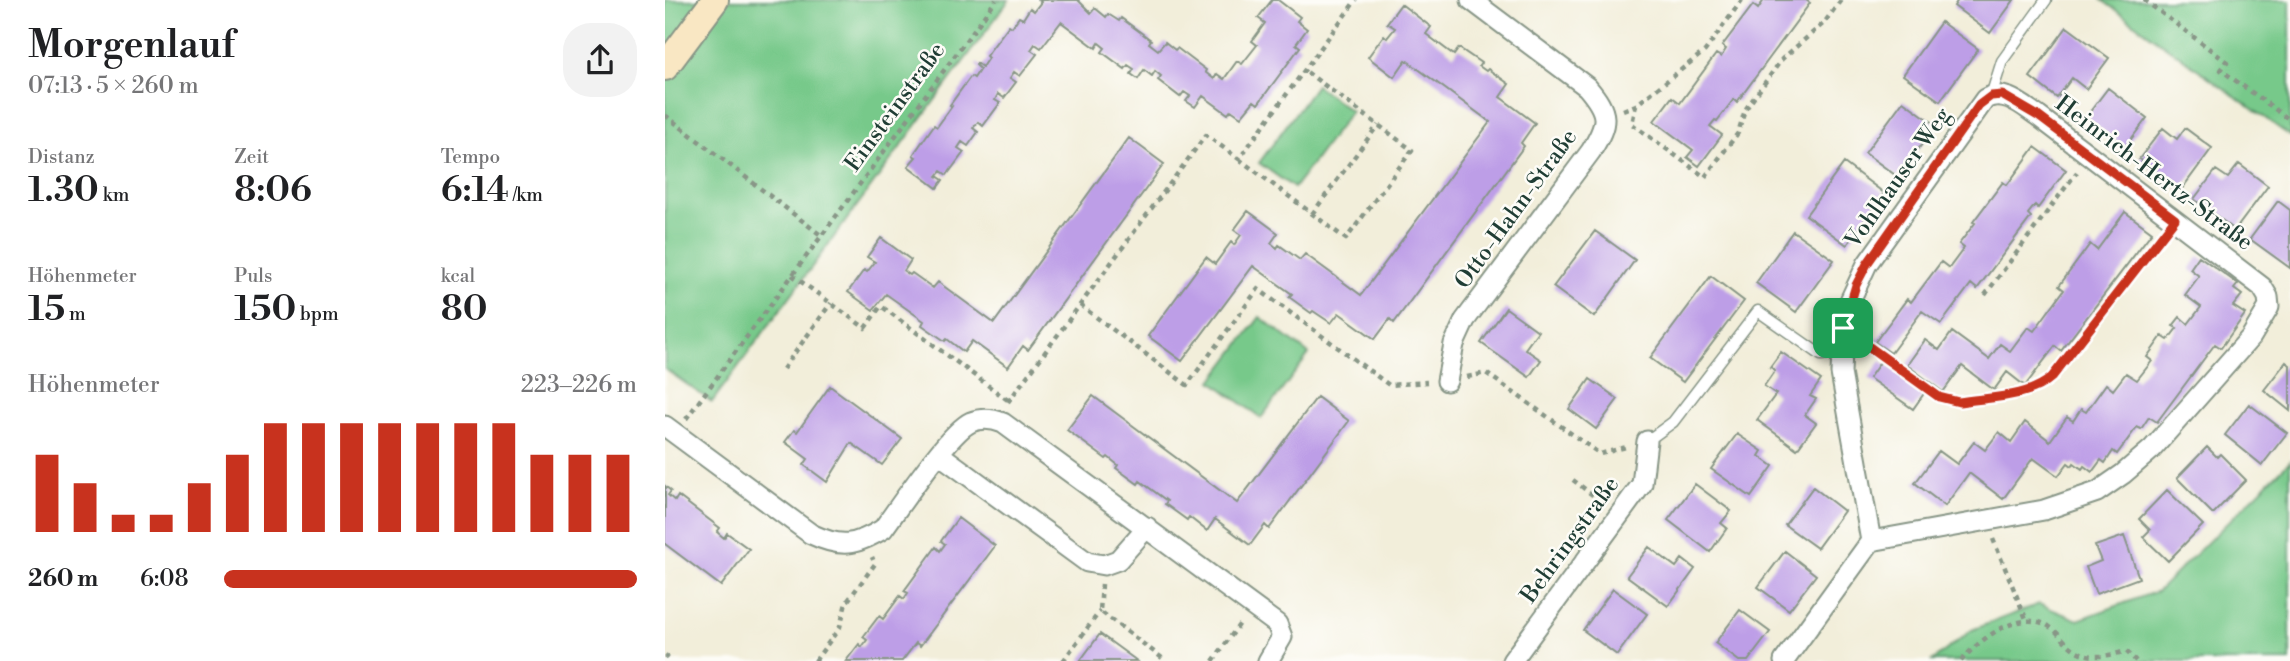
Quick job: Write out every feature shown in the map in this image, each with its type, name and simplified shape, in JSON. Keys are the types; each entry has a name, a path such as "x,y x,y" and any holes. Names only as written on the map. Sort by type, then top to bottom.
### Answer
{"street":[{"path":"665,67 715,0"},
{"name":"Otto-Hahn-Straße","path":"1447,381 1454,344 1465,320 1591,151 1602,133 1606,116 1601,103 1587,87 1471,0"},
{"name":"Heinrich-Hertz-Straße","path":"1871,541 2045,510 2097,492 2152,449 2178,422 2259,327 2269,307 2268,297 2262,287 2091,155 2014,100 2002,95 1991,96"},
{"name":"Vohlhauser Weg","path":"1871,541 1841,373 1843,328 1856,285 1867,264 1979,105 1991,96"},
{"path":"670,430 811,534 830,543 849,544 865,540 883,529 959,430 978,420 1003,423 1277,624 1282,637 1268,661"},
{"name":"Behringstraße","path":"1512,661 1642,484 1647,441"},
{"path":"939,454 1087,562 1104,565 1118,560 1147,527"},
{"path":"1784,661 1871,541"}],"lane":[{"path":"1991,96 2002,61 2046,0"},
{"path":"1647,441 1673,422 1758,311 1821,355 1842,354"}],"path":[{"name":"Einsteinstraße","path":"670,430 822,236 996,0"},
{"path":"1239,159 1356,0"},
{"path":"1606,116 1636,106 1705,51 1742,0"},
{"path":"1636,106 1632,124 1705,177 1738,133 1745,110 1782,60 1824,23 1842,0"},
{"path":"2144,0 2227,62 2221,70 2290,120"},
{"path":"995,420 1206,135 1346,239 1412,150 1304,70"},
{"path":"665,115 822,236"},
{"path":"1313,214 1378,125"},
{"path":"1985,295 2091,155"},
{"path":"1843,328 1939,397 1949,401 1959,402 2031,391 2052,377 2175,219"},
{"path":"792,275 865,328 881,306 1009,401"},
{"path":"1080,305 1187,385 1258,289 1389,386 1447,381 1486,373 1600,454 1647,441"},
{"path":"783,369 831,303"},
{"path":"1573,480 1620,514"},
{"path":"1987,522 2027,621"},
{"path":"814,661 840,626 846,603 875,564 865,540"},
{"path":"1063,661 1100,611 1104,565"},
{"path":"1213,661 1252,607"},
{"path":"1100,611 1166,661"},
{"path":"1961,661 1991,633 2027,621 2049,626 2082,654 2105,656 2126,651 2136,661"},
{"path":"665,655 673,661"}],"green space":[{"path":"665,0 1009,0 712,402 665,369"},
{"path":"2102,0 2290,0 2290,136"},
{"path":"1316,85 1351,111 1294,188 1259,163"},
{"path":"1260,317 1309,354 1261,418 1212,381"},
{"path":"2290,461 2290,661 1932,661 1972,630 2039,604 2078,620 2158,591"}],"building":[{"path":"1039,0 1078,0 1091,13 1095,8 1106,17 1108,14 1119,21 1121,18 1151,40 1149,43 1158,50 1165,42 1175,50 1177,48 1214,79 1217,74 1224,79 1237,61 1242,64 1257,45 1252,41 1265,23 1258,18 1272,0 1278,0 1300,17 1297,21 1307,29 1296,44 1300,47 1258,104 1254,101 1241,117 1231,110 1228,114 1203,96 1195,107 1186,101 1190,96 1184,92 1180,97 1158,80 1161,76 1155,71 1152,76 1144,70 1138,79 1131,74 1134,69 1128,65 1125,69 1102,52 1105,48 1099,43 1096,48 1061,22 1041,48 1035,44 1031,50 1037,54 1020,76 1014,72 1010,78 1016,82 1004,98 998,94 995,100 1000,103 983,126 978,122 973,128 978,132 968,146 962,142 958,148 964,152 947,175 941,171 937,176 943,180 937,188 908,166 916,157 913,155 934,125 937,127 971,76 974,78 980,69 977,63 982,67 988,58 986,56 1009,25 1012,27 1019,17 1023,19 1030,8 1034,11 1041,2"},
{"path":"1764,0 1806,0 1810,3 1737,102 1734,99 1710,126 1722,135 1699,166 1687,157 1693,150 1654,121 1672,97 1680,103 1716,54 1721,57 1726,49 1722,46 1753,5 1758,9"},
{"path":"1958,0 2014,0 1990,33 1954,6"},
{"path":"1401,4 1431,27 1426,34 1454,55 1459,48 1481,63 1479,66 1509,84 1500,97 1535,123 1521,143 1524,146 1394,323 1390,319 1375,339 1339,313 1331,323 1313,311 1311,313 1289,297 1292,294 1253,266 1182,361 1148,336 1206,257 1215,264 1231,242 1234,245 1241,235 1234,230 1248,211 1278,233 1271,243 1277,248 1279,245 1300,260 1305,254 1361,295 1490,122 1406,60 1394,77 1368,57 1384,35 1387,38 1395,28 1387,23"},
{"path":"1941,22 1978,49 1940,101 1903,75"},
{"path":"2067,27 2109,58 2086,89 2072,78 2057,98 2030,77"},
{"path":"2108,88 2147,118 2125,147 2086,117"},
{"path":"1903,101 1936,125 1898,177 1865,153"},
{"path":"2163,128 2177,139 2185,128 2212,148 2181,190 2139,159"},
{"path":"1129,138 1164,164 1028,350 1023,346 1008,367 972,341 964,352 947,339 945,341 922,325 924,321 886,294 873,310 848,292 864,270 867,272 875,262 867,257 881,238 911,260 904,271 910,275 912,273 933,288 938,282 994,323"},
{"path":"2035,147 2066,170 2038,208 2035,205 2028,214 2031,217 1977,289 1971,284 1941,324 1922,311 1891,353 1875,342 1907,299 1911,302 1941,262 1949,268 1964,248 1959,244 1975,223 1973,222 2003,182 2007,185"},
{"path":"1844,163 1884,193 1847,245 1806,215"},
{"path":"2239,164 2268,186 2235,230 2194,199 2216,170 2228,178"},
{"path":"2278,201 2290,210 2290,268 2250,239"},
{"path":"2125,212 2152,232 2061,351 2055,346 2025,386 2007,372 1994,390 1962,366 1943,392 1907,365 1925,340 1939,350 1952,332 1989,359 2000,344 2010,351 2028,327 2034,331 2064,290 2059,286 2090,244 2097,250"},
{"path":"1595,231 1635,260 1594,317 1553,287"},
{"path":"1793,231 1834,260 1796,312 1756,283"},
{"path":"2199,256 2238,284 2234,289 2242,295 2233,306 2245,314 2221,348 2215,344 2157,422 2149,417 2141,429 2137,427 2117,454 2113,451 2105,463 2101,460 2092,472 2084,466 2082,469 2074,463 2072,466 2068,463 2058,476 2033,458 2003,499 1969,473 1945,506 1915,483 1939,451 1957,464 1974,442 1985,450 1999,432 2011,442 2025,422 2050,441 2067,417 2073,421 2081,409 2086,412 2106,384 2113,390 2126,373 2137,380 2152,361 2147,357 2162,336 2168,340 2177,328 2173,326 2180,317 2188,324 2201,307 2185,295 2199,276 2190,269"},
{"path":"1711,276 1744,301 1683,382 1650,358"},
{"path":"1506,308 1538,331 1525,349 1541,360 1529,377 1481,343"},
{"path":"1781,352 1821,380 1810,396 1816,399 1805,415 1816,423 1797,449 1757,420 1776,394 1764,386 1775,370 1770,367"},
{"path":"1881,361 1925,392 1913,409 1869,378"},
{"path":"2286,362 2290,365 2290,411 2264,390"},
{"path":"1590,379 1618,399 1596,429 1569,409"},
{"path":"830,386 902,439 882,465 851,443 827,482 804,465 808,459 785,442 794,430 797,432"},
{"path":"1093,396 1237,503 1317,397 1349,421 1269,529 1265,525 1250,545 1215,519 1207,531 1189,517 1187,520 1165,504 1167,501 1140,481 1138,484 1116,468 1118,465 1108,457 1106,459 1067,430"},
{"path":"2249,404 2287,433 2262,465 2225,435"},
{"path":"1737,434 1762,451 1759,456 1773,466 1751,497 1711,469"},
{"path":"2207,447 2217,457 2220,454 2246,480 2213,514 2177,478"},
{"path":"1695,484 1731,511 1721,523 1727,528 1710,552 1668,520"},
{"path":"665,486 671,491 668,495 675,501 678,496 720,528 717,532 724,538 727,533 749,549 721,586 665,544"},
{"path":"1813,487 1844,511 1817,548 1785,525"},
{"path":"2167,490 2203,525 2168,561 2143,537 2150,530 2139,519"},
{"path":"958,518 995,546 920,646 916,643 902,661 846,661 859,644 862,647 867,640 863,637 879,616 883,619 900,596 904,599 908,593 904,591 936,547 940,551 945,544 941,541"},
{"path":"2124,536 2139,578 2096,594 2086,567 2101,561 2095,546"},
{"path":"1649,547 1676,567 1682,559 1695,569 1668,606 1627,576"},
{"path":"1785,551 1816,575 1789,610 1758,587"},
{"path":"1613,589 1647,614 1617,655 1583,630"},
{"path":"1740,610 1770,632 1748,661 1739,661 1715,643"},
{"path":"1100,634 1137,661 1080,661"}],"route":[{"path":"2002,95 2014,100 2038,116 2175,219 2052,377 2031,391 1959,402 1949,401 1939,397 1843,328 1848,305 1867,264 1979,105 1991,96 2002,95"}]}
